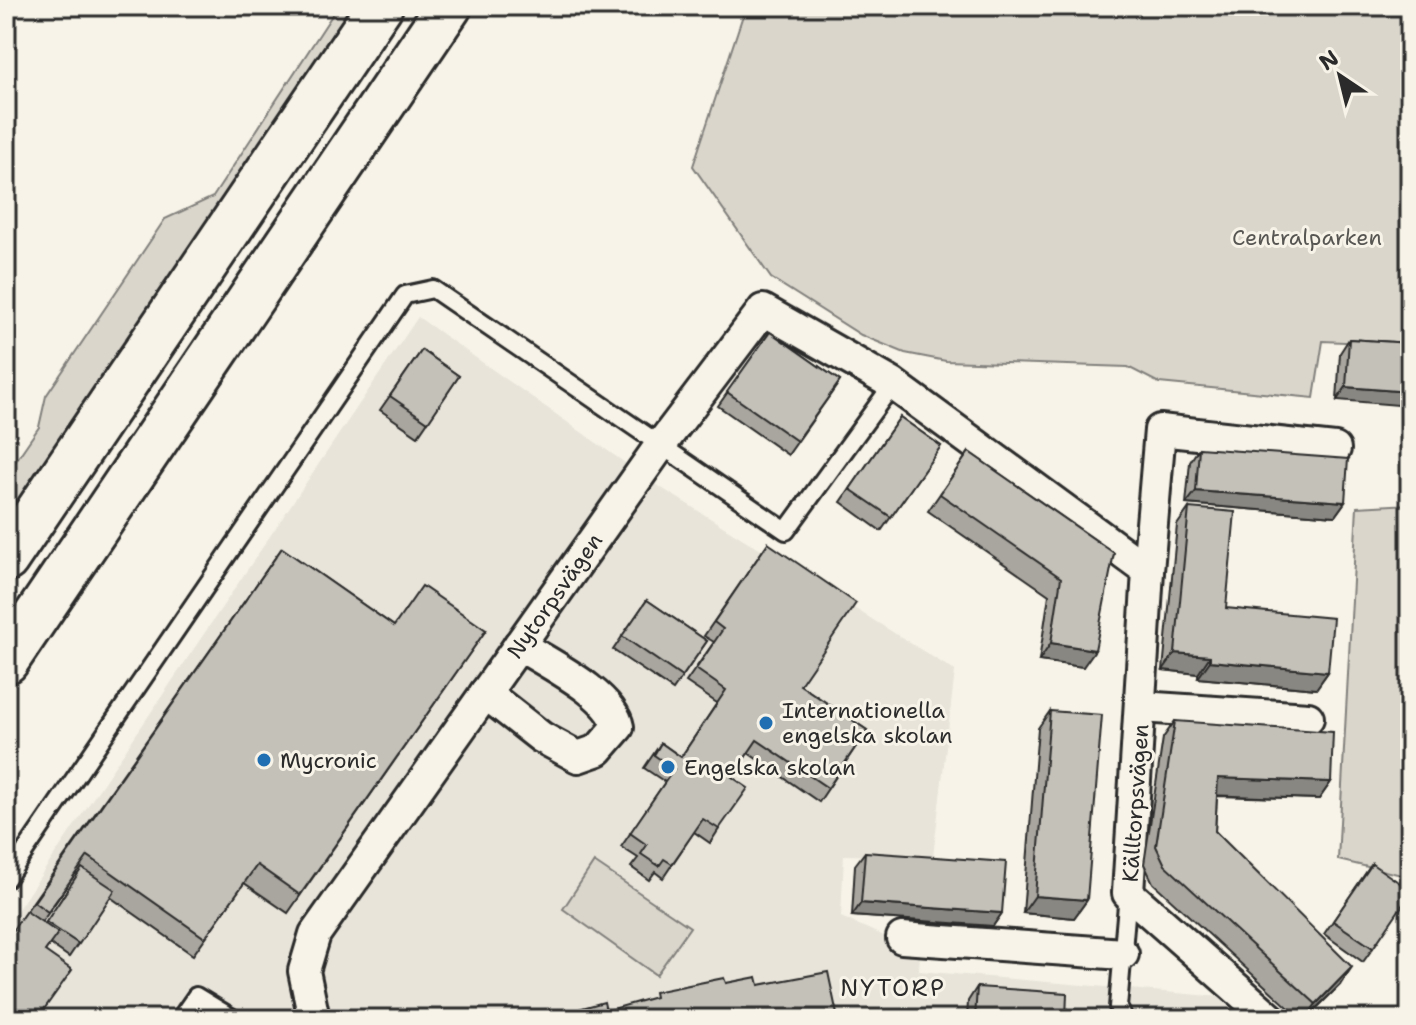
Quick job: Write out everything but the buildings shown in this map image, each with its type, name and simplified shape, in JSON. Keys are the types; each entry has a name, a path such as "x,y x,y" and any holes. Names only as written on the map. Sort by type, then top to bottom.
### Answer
{"highway":[{"path":"6,559 380,6"},
{"path":"6,661 449,6"}],"street":[{"name":"Nytorpsvägen","path":"314,1019 304,971 315,934 660,446 763,310 893,384"},
{"path":"893,384 1148,571"},
{"name":"Källtorpsvägen","path":"1271,1019 1128,893 1160,430 1335,449"},
{"path":"485,693 541,737 578,757 598,750 618,727 616,713 584,686 519,645"},
{"path":"1141,707 1308,718"},
{"path":"902,938 1123,954"}],"lane":[{"path":"6,879 405,295 433,289 786,531 893,384"},
{"path":"1120,1015 1128,893"},
{"path":"180,1019 196,996 234,1019"}],"shaded area":[{"path":"418,317 652,482 955,671 933,857 844,855 841,917 920,952 919,971 1246,999 1273,1019 6,1019 6,927"}],"green space":[{"path":"338,6 360,6 6,532 6,475 39,427 46,396 165,219 213,197"},
{"name":"Centralparken","path":"746,6 1410,6 1410,345 1323,341 1314,398 1159,383 1128,367 946,361 905,353 861,335 771,278 693,166"},
{"path":"1410,504 1410,877 1338,860 1357,507"},
{"path":"594,862 690,927 656,975 563,909"}],"place":[{"name":"Internationella engelska skolan","path":"766,723"},
{"name":"Mycronic","path":"264,760"},
{"name":"Engelska skolan","path":"668,767"}],"district":[{"name":"NYTORP","path":"893,988"}]}
